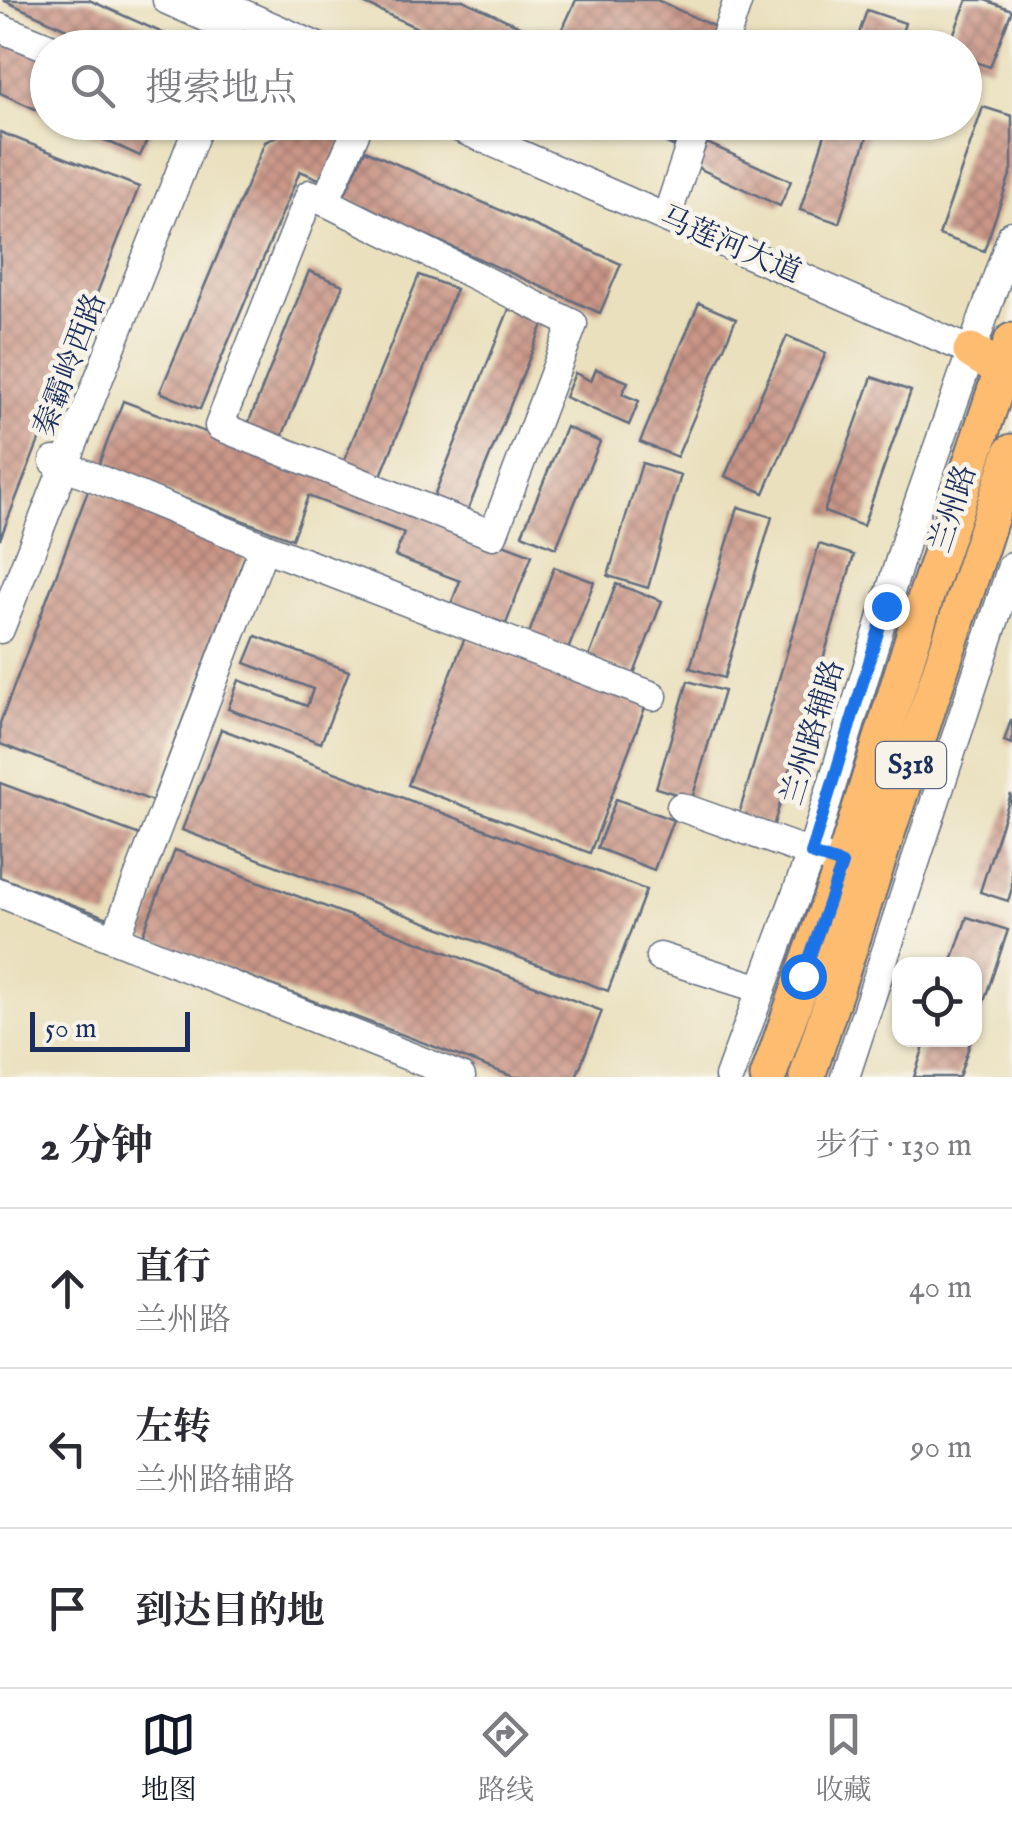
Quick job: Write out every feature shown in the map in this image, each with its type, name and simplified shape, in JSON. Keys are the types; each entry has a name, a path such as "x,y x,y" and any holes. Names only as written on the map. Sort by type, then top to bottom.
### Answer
{"main road":[{"name":"兰州路","path":"768,1077 827,859 927,593 1000,351"},
{"name":"兰州路","path":"807,1077 1012,452"}],"street":[{"path":"168,0 264,30"},
{"path":"728,30 738,0"},
{"path":"0,28 30,40"},
{"name":"秦霸岭西路","path":"0,629 177,140"},
{"name":"秦霸岭西路","path":"0,592 60,463 193,140"},
{"path":"325,202 352,140"},
{"name":"马莲河大道","path":"490,140 1000,351"},
{"name":"马莲河大道","path":"532,140 1000,351"},
{"path":"672,201 692,140"},
{"path":"310,194 325,202 574,324 493,534 219,426 310,194"},
{"path":"1000,351 1012,235"},
{"path":"60,463 264,547 653,696"},
{"path":"115,938 264,547"},
{"path":"845,1077 1012,566"},
{"path":"680,808 827,859"},
{"name":"兰州路辅路","path":"729,1077 761,990 827,859"},
{"path":"0,893 461,1077"},
{"path":"660,957 761,990"}],"building":[{"path":"3,0 89,0 156,30 69,30"},
{"path":"357,0 463,0 528,30 421,30"},
{"path":"576,0 657,0 722,30 562,30"},
{"path":"967,0 985,0 1012,10 990,67 982,64 982,30 955,30"},
{"path":"867,10 905,23 903,30 860,30"},
{"path":"0,38 30,51 30,107 0,93"},
{"path":"983,107 1012,116 1012,169 984,251 939,235 972,140 982,140"},
{"path":"0,132 139,187 0,539"},
{"path":"105,140 147,140 140,156"},
{"path":"343,140 326,182 300,171 200,409 160,392 265,142"},
{"path":"823,140 866,140 839,223 800,210"},
{"path":"707,143 791,181 780,206 696,167"},
{"path":"365,150 621,264 600,313 343,198"},
{"path":"309,271 343,285 280,442 246,429"},
{"path":"419,275 456,289 378,483 341,468"},
{"path":"699,303 736,319 677,457 640,442"},
{"path":"509,309 544,322 465,517 431,503"},
{"path":"787,336 826,353 764,493 725,476"},
{"path":"596,369 628,382 622,394 639,401 629,425 565,397 575,373 591,381"},
{"path":"872,377 911,391 863,526 824,512"},
{"path":"123,401 532,555 506,624 451,604 460,581 395,556 404,533 308,496 292,539 98,466"},
{"path":"566,427 600,442 556,548 522,534"},
{"path":"642,463 681,475 648,588 608,576"},
{"path":"89,488 248,548 152,801 0,744 0,723"},
{"path":"738,507 772,517 724,678 690,668"},
{"path":"819,544 854,555 773,827 738,817"},
{"path":"554,567 594,582 568,650 528,636"},
{"path":"616,584 662,601 634,674 589,657"},
{"path":"256,636 349,671 321,743 228,709 239,680 307,706 313,689 245,663"},
{"path":"465,637 646,705 590,853 408,785"},
{"path":"688,681 724,691 692,799 656,788"},
{"path":"1012,720 1012,744 1004,741"},
{"path":"221,729 646,890 608,991 182,830"},
{"path":"0,783 140,835 108,918 0,877"},
{"path":"1011,794 1012,888 1008,901 980,892"},
{"path":"616,799 673,820 654,870 597,848"},
{"path":"175,850 602,1011 576,1077 514,1077 142,936"},
{"path":"967,917 1008,930 982,1007 982,957 953,957"},
{"path":"924,1047 969,1047 959,1077 914,1077"}],"route":[{"path":"803,976 842,864 811,854 886,606"}]}
